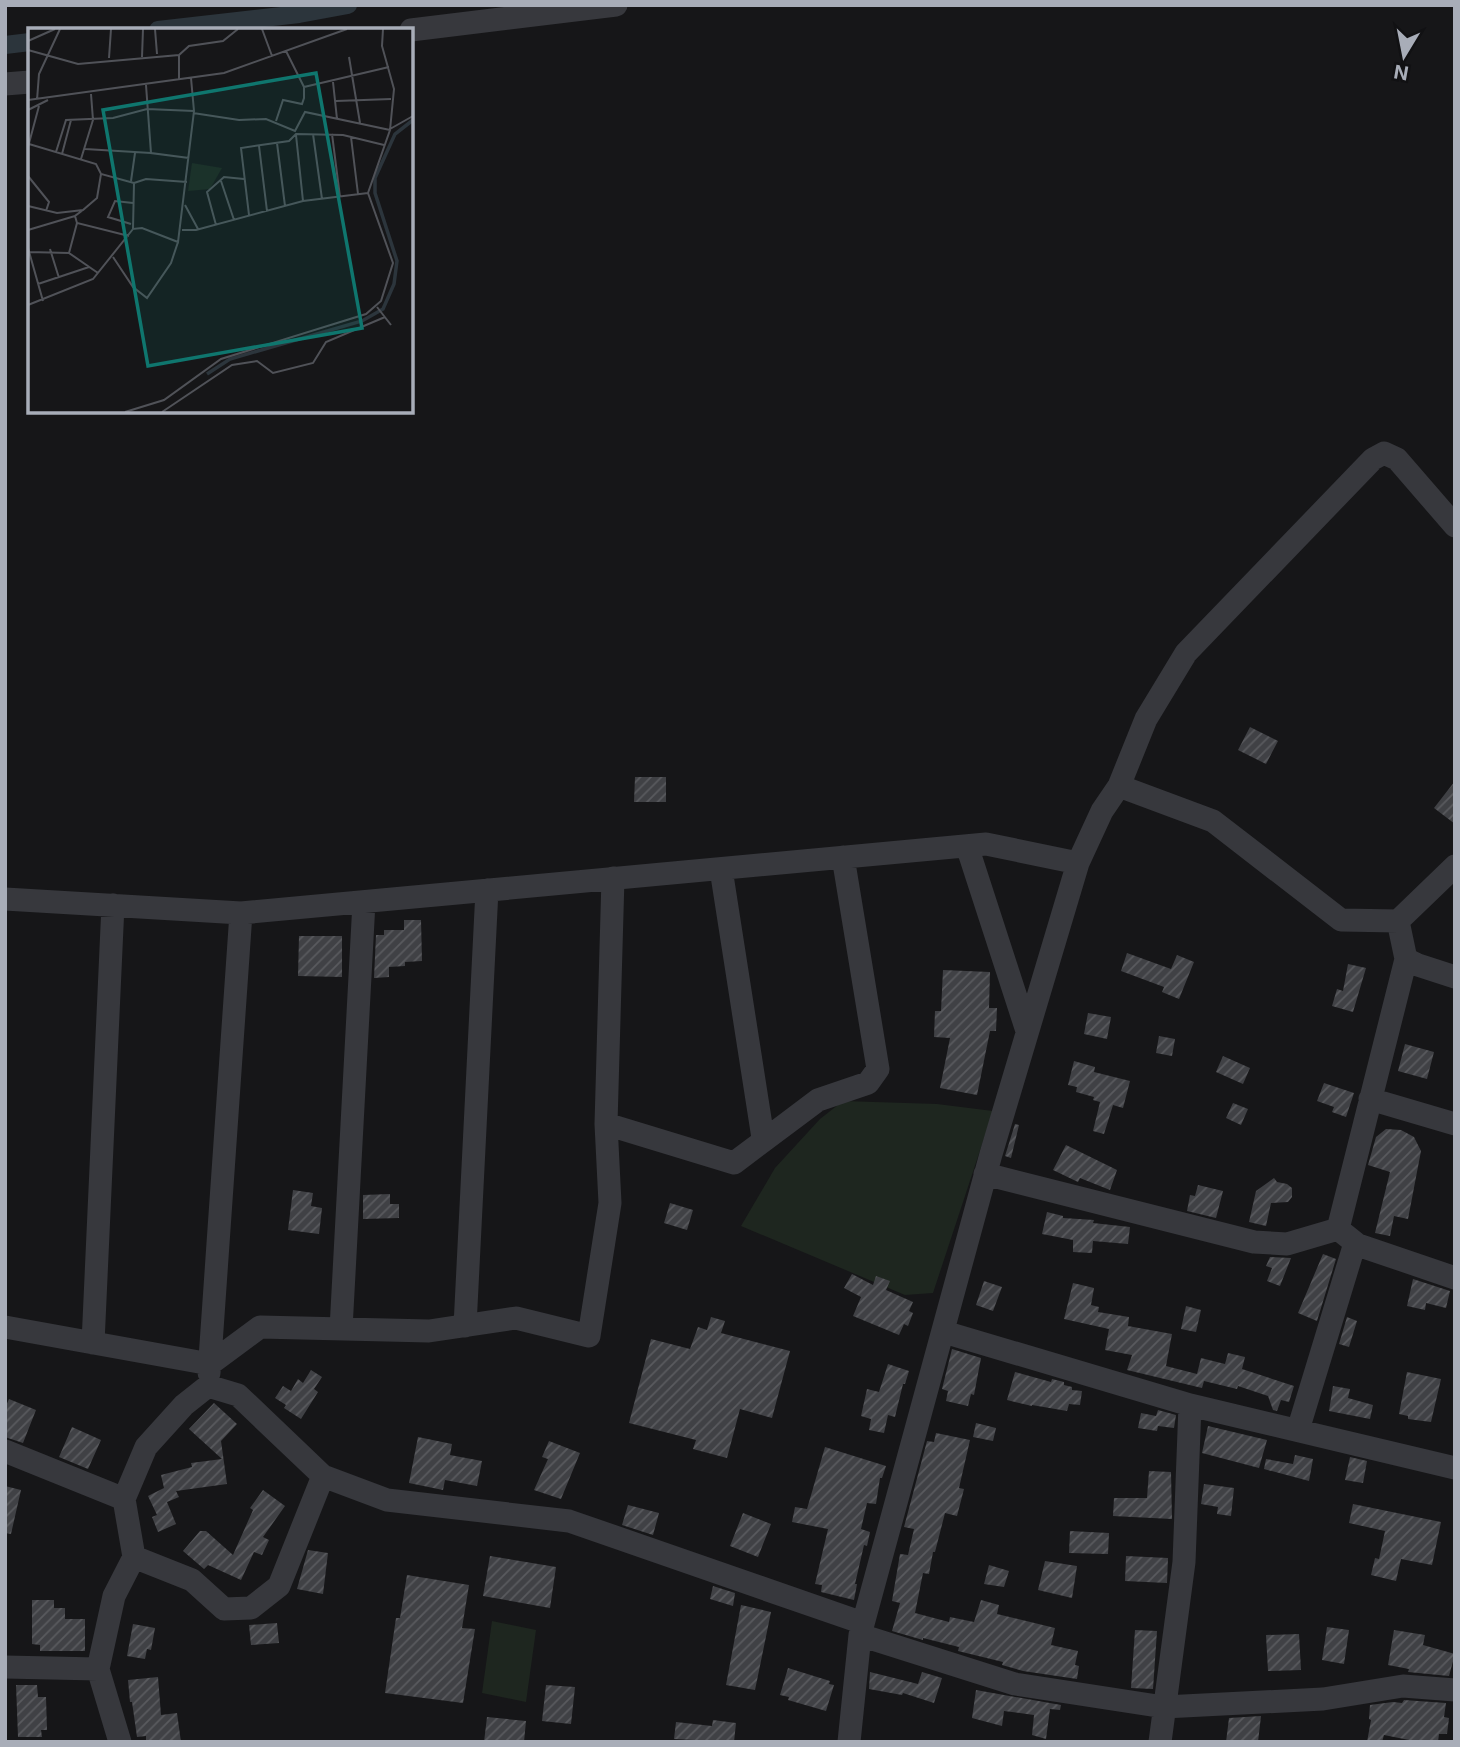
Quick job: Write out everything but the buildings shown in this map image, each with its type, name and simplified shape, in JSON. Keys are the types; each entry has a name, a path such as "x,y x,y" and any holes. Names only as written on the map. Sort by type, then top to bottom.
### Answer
{"street":[{"path":"413,30 616,5"},
{"path":"5,84 28,82"},
{"path":"849,1742 862,1629 985,1174 1078,863 1102,811 1119,786 1146,719 1186,653 1373,459 1384,453 1398,459 1455,526"},
{"path":"1119,786 1213,821 1341,920 1398,921 1446,886 1455,866"},
{"path":"5,899 241,913 986,844 1078,863"},
{"path":"967,846 1027,1031"},
{"path":"606,1124 734,1163 763,1138 818,1100 868,1083 878,1069 843,857"},
{"path":"721,869 763,1138"},
{"path":"120,1742 98,1670 114,1595 134,1557 124,1499 146,1447 209,1375 260,1327 429,1331 516,1318 589,1336 610,1203 606,1124 613,878"},
{"path":"465,1326 487,890"},
{"path":"341,1329 364,902"},
{"path":"93,1343 113,905"},
{"path":"209,1375 241,913"},
{"path":"1298,1430 1346,1236 1370,1099 1406,958 1398,921"},
{"path":"1406,958 1455,977"},
{"path":"1370,1099 1455,1124"},
{"path":"985,1174 1254,1242 1287,1244 1346,1236 1455,1278"},
{"path":"5,1326 93,1343 209,1375 238,1395 323,1476 387,1500 569,1521 1015,1684 1164,1707 1323,1699 1403,1686 1455,1690"},
{"path":"944,1332 1190,1405 1455,1468"},
{"path":"1160,1742 1184,1562 1190,1405"},
{"path":"5,1451 124,1499"},
{"path":"134,1557 192,1580 225,1609 251,1608 279,1586 323,1476"},
{"path":"5,1667 98,1670"}],"shaded area":[{"path":"843,1101 937,1104 993,1111 933,1293 905,1295 741,1226 775,1168 820,1119"},
{"path":"492,1621 536,1630 526,1702 482,1693"}],"waterway":[{"path":"176,28 299,14 348,5"},
{"path":"5,45 28,42"}]}
